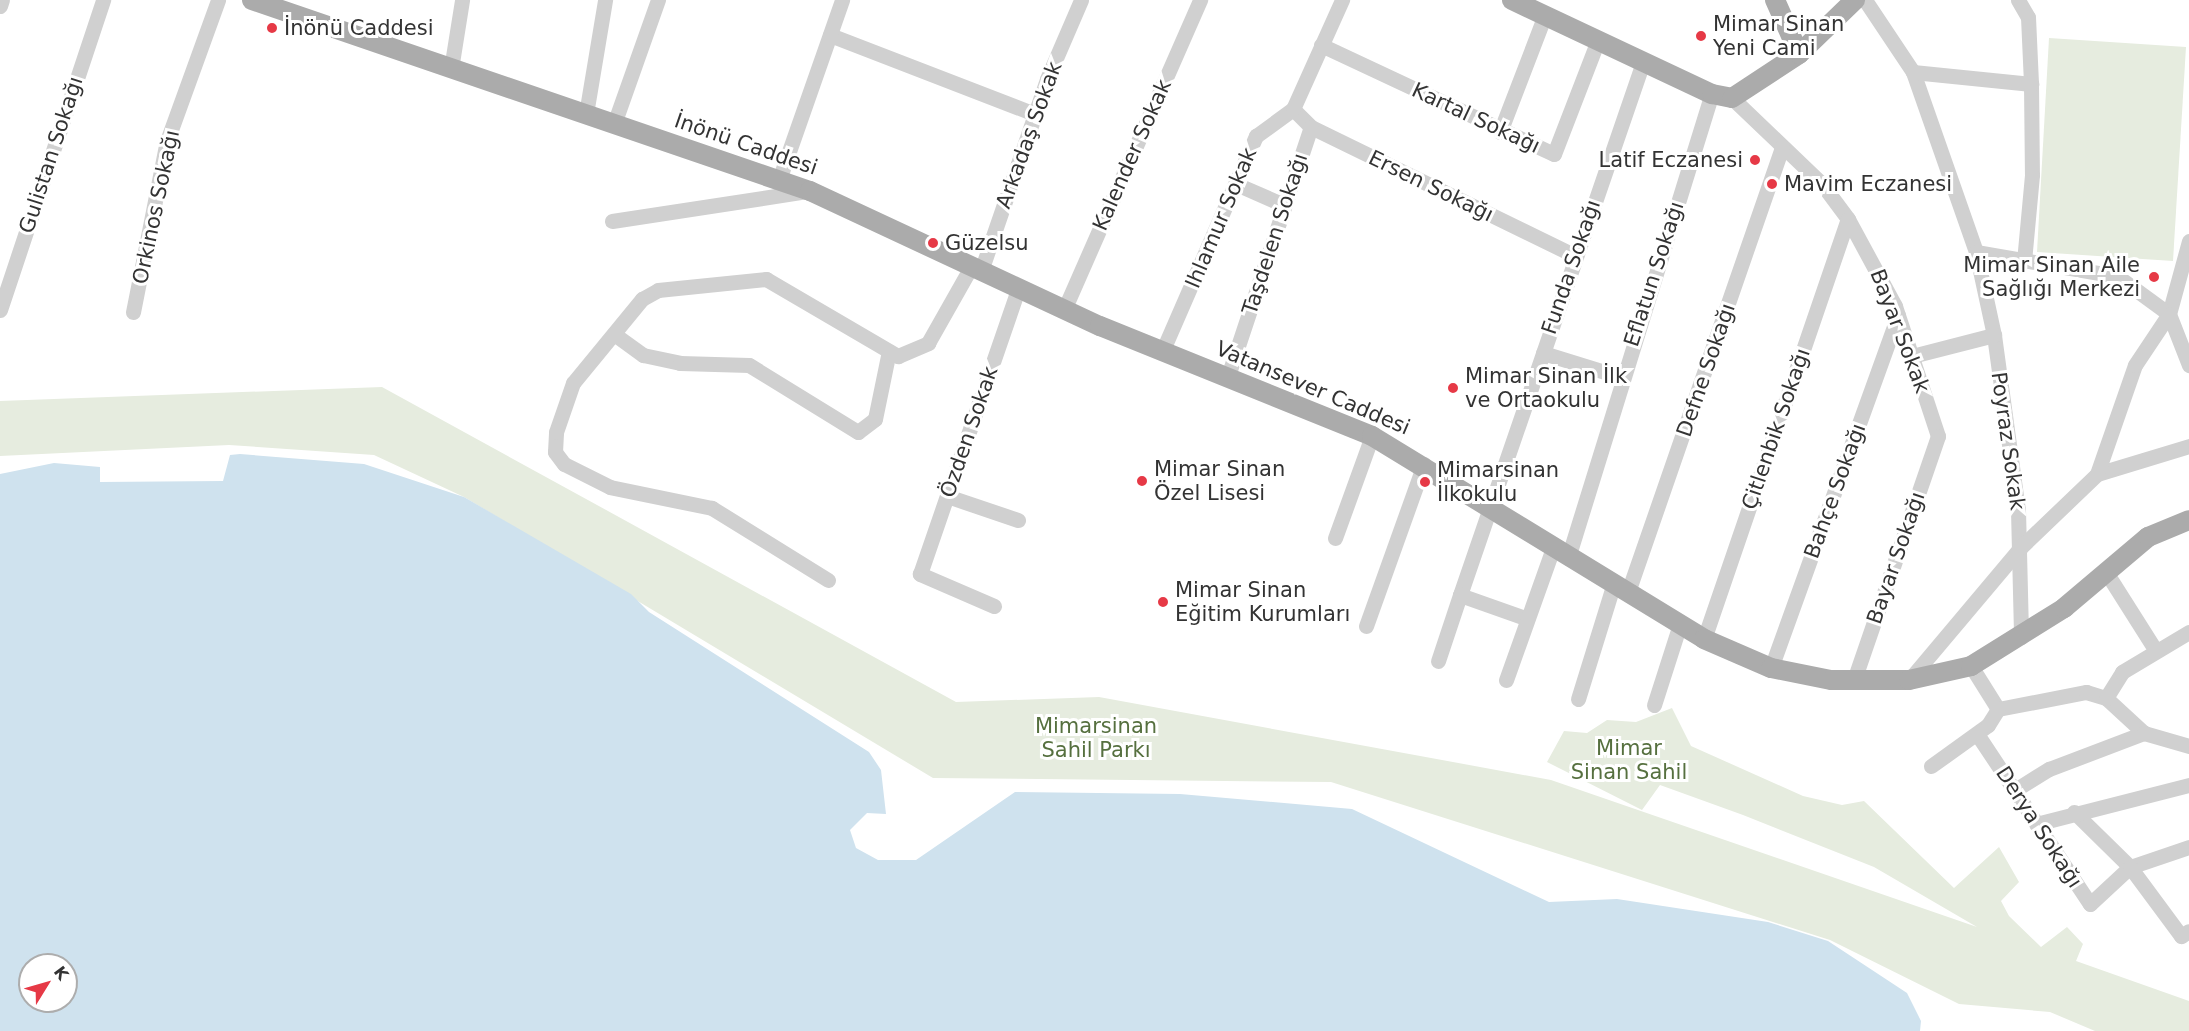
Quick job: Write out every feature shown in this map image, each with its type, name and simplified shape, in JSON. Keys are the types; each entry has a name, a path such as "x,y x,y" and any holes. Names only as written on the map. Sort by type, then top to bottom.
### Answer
{"main road":[{"name":"İnönü Caddesi","path":"252,0 810,191 881,224"},
{"path":"1512,0 1712,94 1732,98 1799,54 1855,0"},
{"path":"1775,0 1799,54"},
{"name":"Vatansever Caddesi","path":"881,224 1064,310 1372,436 1424,464 1560,553 1704,639 1771,668 1854,680 1909,680 1971,666 2021,637 2148,537 2189,520"}],"street":[{"path":"0,6 2,0"},
{"name":"Gulistan Sokağı","path":"0,310 103,0"},
{"name":"Orkinos Sokağı","path":"134,312 167,141 218,0"},
{"path":"451,69 462,0"},
{"path":"586,114 605,0"},
{"path":"614,124 658,0"},
{"path":"779,180 842,0"},
{"name":"Arkadaş Sokak","path":"890,351 898,356 928,343 976,269 1081,0"},
{"name":"Kalender Sokak","path":"1064,310 1200,0"},
{"path":"1293,109 1342,0"},
{"name":"Poyraz Sokak","path":"1865,0 1913,72 1976,252 1994,335 2021,547 2021,637"},
{"path":"2018,0 2028,17 2031,84 2032,176 2024,262"},
{"path":"1500,132 1545,15"},
{"path":"830,34 1035,114"},
{"name":"Kartal Sokağı","path":"1321,45 1500,132 1554,154 1599,40"},
{"name":"Funda Sokağı","path":"1438,662 1492,508 1574,255 1643,62"},
{"path":"1913,72 2031,84"},
{"name":"Eflatun Sokağı","path":"1506,680 1525,618 1560,553 1621,377 1712,94"},
{"name":"Bayar Sokak","path":"1732,98 1822,184 1848,219 1898,315 1938,436"},
{"name":"Ersen Sokağı","path":"1293,109 1311,127 1574,255"},
{"name":"Ihlamur Sokak","path":"1162,352 1256,136 1293,109"},
{"name":"Taşdelen Sokağı","path":"1228,376 1311,127"},
{"name":"Defne Sokağı","path":"1578,699 1621,588 1782,147"},
{"path":"1236,184 1284,205"},
{"path":"612,221 810,191"},
{"name":"Çitlenbik Sokağı","path":"1704,639 1848,219"},
{"path":"2097,474 2135,365 2169,314 2189,242"},
{"path":"1976,252 2024,262 2117,276 2169,314 2182,327 2189,365"},
{"path":"614,334 643,355 680,363 749,365 818,405 858,432 875,419 890,351 766,279 658,290 642,299 573,383 556,432 555,452 578,476 610,487 712,508 828,580"},
{"name":"Özden Sokak","path":"994,606 920,574 1018,289"},
{"name":"Bahçe Sokağı","path":"1771,668 1898,315"},
{"path":"1912,356 1994,335"},
{"path":"1543,352 1621,377"},
{"path":"1335,538 1372,436"},
{"name":"Bayar Sokağı","path":"1854,680 1938,436"},
{"path":"1909,680 2021,547 2097,474 2189,446"},
{"path":"1366,626 1424,464"},
{"path":"947,496 1018,520"},
{"path":"2106,572 2156,651"},
{"path":"1460,595 1525,618"},
{"path":"1654,705 1680,624"},
{"path":"2106,699 2121,672 2189,632"},
{"path":"1971,666 1998,709"},
{"path":"1931,765 1977,734 1998,709 2073,693 2106,699 2144,733 2189,746"},
{"path":"2015,790 2049,769 2144,733"},
{"name":"Derya Sokağı","path":"1977,734 2091,904 2130,867"},
{"path":"2036,824 2074,812 2189,785"},
{"path":"2074,812 2130,867 2181,936 2189,931"},
{"path":"2130,867 2189,847"}],"green space":[{"path":"2049,38 2186,47 2173,261 2037,252"},
{"name":"Mimarsinan Sahil Parkı","path":"382,387 956,702 1099,697 1551,780 1977,927 1874,867 1743,815 1660,785 1642,810 1547,762 1564,731 1587,733 1607,720 1636,722 1672,708 1691,746 1803,796 1842,805 1864,801 1954,888 1999,847 2019,882 2001,901 2009,916 2041,947 2067,927 2083,944 2076,961 2189,1001 2189,1031 2095,1031 2050,1012 1959,1004 1830,940 1331,782 933,778 464,497 374,455 229,445 0,456 0,401"}],"water":[{"path":"240,454 364,464 464,497 631,594 649,612 869,752 881,770 886,814 867,813 850,830 856,848 878,860 916,860 1015,792 1180,794 1352,809 1549,902 1617,899 1768,922 1828,941 1907,993 1921,1021 1920,1031 0,1031 0,474 54,463 100,467 100,482 223,481 230,455"}],"place":[{"name":"İnönü Caddesi","path":"272,28"},
{"name":"Mimar Sinan Yeni Cami","path":"1701,36"},
{"name":"Latif Eczanesi","path":"1755,160"},
{"name":"Mavim Eczanesi","path":"1772,184"},
{"name":"Güzelsu","path":"933,243"},
{"name":"Mimar Sinan Aile Sağlığı Merkezi","path":"2154,277"},
{"name":"Mimar Sinan İlk ve Ortaokulu","path":"1453,388"},
{"name":"Mimar Sinan Özel Lisesi","path":"1142,481"},
{"name":"Mimarsinan İlkokulu","path":"1425,482"},
{"name":"Mimar Sinan Eğitim Kurumları","path":"1163,602"}],"park label":[{"name":"Mimar Sinan Sahil","path":"1629,760"}]}
